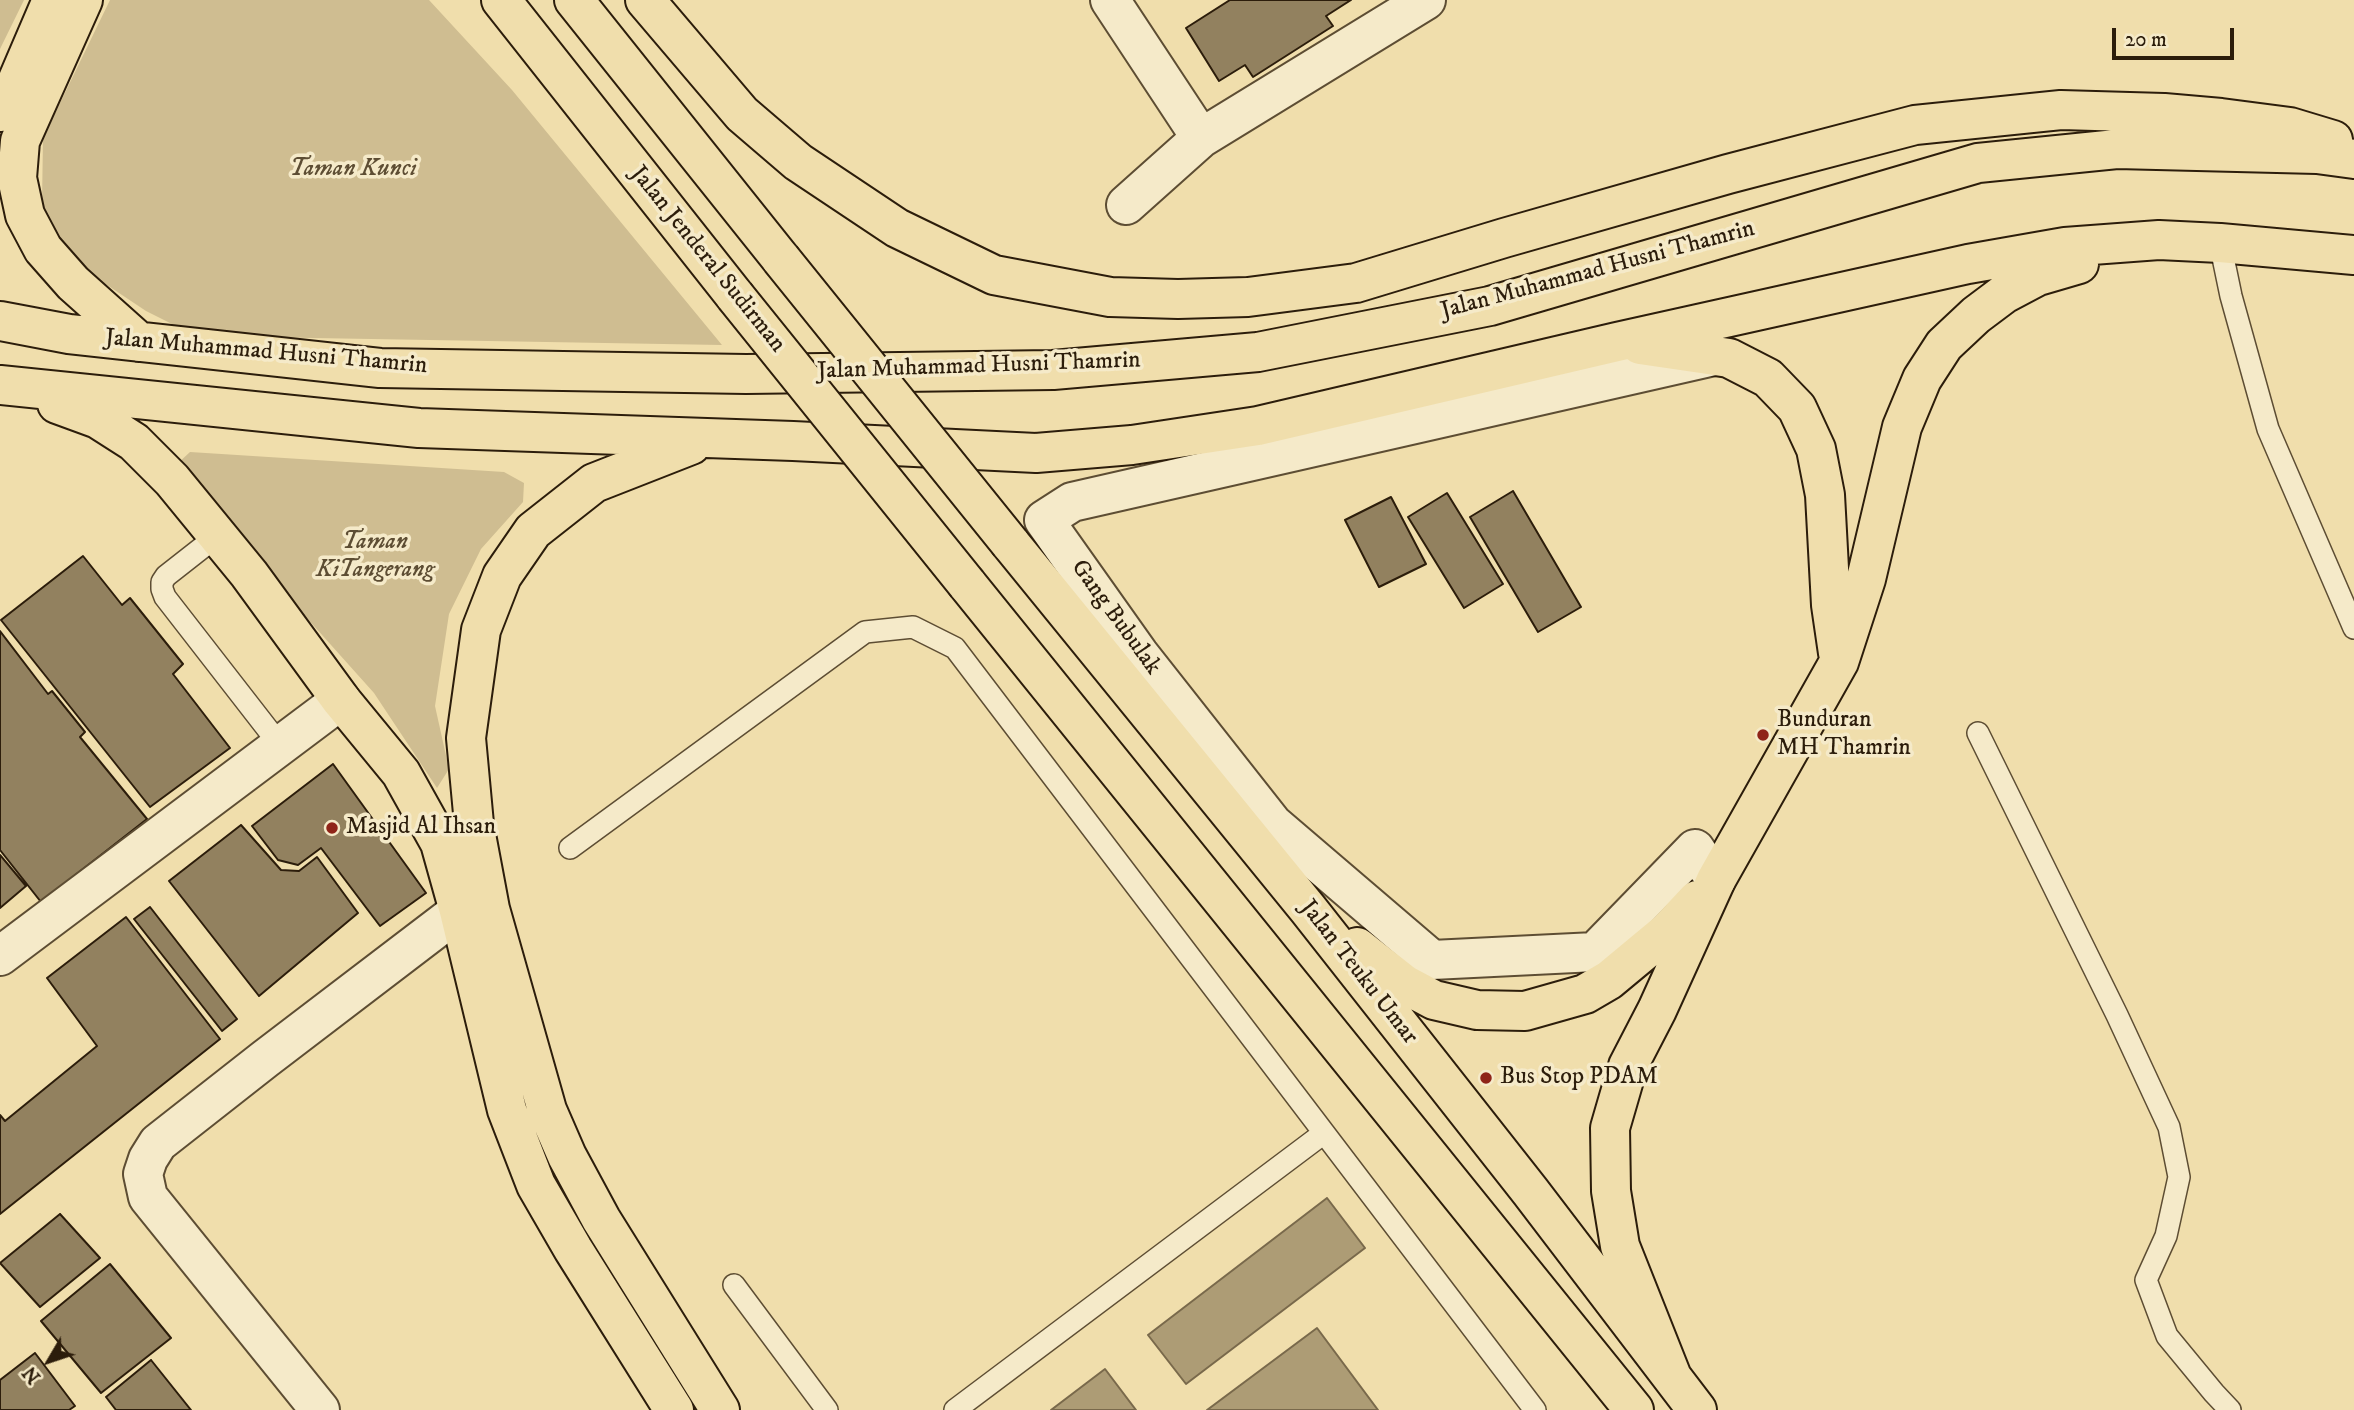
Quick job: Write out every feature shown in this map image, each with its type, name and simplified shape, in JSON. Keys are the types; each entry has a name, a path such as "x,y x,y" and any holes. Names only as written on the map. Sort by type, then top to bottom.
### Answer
{"main road":[{"path":"0,112 52,0"},
{"path":"83,0 20,141 17,178 25,215 43,249 73,283 139,342"},
{"name":"Jalan Jenderal Sudirman","path":"501,0 735,296 1634,1410"},
{"name":"Jalan Teuku Umar","path":"574,0 1308,909 1522,1180 1697,1410"},
{"path":"645,0 742,114 797,162 897,228 994,275 1110,297 1248,297 1356,283 1504,238 1915,125 2062,110 2164,113 2290,127 2354,146"},
{"name":"Jalan Muhammad Husni Thamrin","path":"0,321 69,334 380,368 746,374 1053,370 1258,352 1490,306 1978,163 2117,149 2317,154 2354,159"},
{"path":"1672,1377 1620,1246 1611,1191 1610,1128 1628,1066 1657,1010 1716,880 1839,662 1866,579 1902,427 1922,379 1944,345 1976,314 2004,293 2038,276 2159,240"},
{"path":"6,386 419,428 1036,453 1132,445 1258,426 1968,264 2065,247 2159,240 2354,255"},
{"path":"1617,342 1729,358 1768,378 1797,408 1816,449 1825,495 1831,605 1839,662"},
{"path":"6,386 98,419 134,442 172,480 249,575 341,700 401,773 440,843 507,1110 536,1185 674,1410"},
{"path":"706,439 594,483 533,531 502,576 481,630 466,737 474,824 490,909 547,1110 567,1156 601,1219 720,1410"},
{"path":"1308,909 1404,984 1434,1000 1477,1010 1525,1010 1585,994 1609,980 1668,930 1716,880"}],"street":[{"path":"1110,0 1201,138"},
{"path":"1126,205 1201,138 1426,0"},
{"name":"Gang Bubulak","path":"1714,356 1072,502 1044,520 1139,654 1273,824 1432,960 1595,952 1695,849 1716,880"},
{"path":"0,956 341,700"},
{"path":"320,1410 148,1197 144,1174 148,1159 158,1143 459,911"}],"lane":[{"path":"2220,243 2231,296 2267,429 2354,628"},
{"path":"217,536 166,576 162,582 164,597 280,745"},
{"path":"570,848 865,632 913,627 955,648 1535,1410"},
{"path":"1978,733 2117,1015 2169,1128 2179,1177 2166,1236 2146,1280 2167,1336 2230,1410"},
{"path":"955,1410 1324,1133"},
{"path":"734,1285 827,1410"}],"green space":[{"path":"0,0 24,0 0,49"},
{"name":"Taman Kunci","path":"110,0 429,0 512,90 722,345 196,336 146,311 95,277 54,239 42,203 43,138"},
{"name":"Taman KiTangerang","path":"190,452 504,472 524,483 523,502 481,549 449,614 435,706 449,769 437,788 374,693 185,482 176,465"}],"shaded area":[{"path":"1327,1198 1365,1248 1186,1384 1148,1335"},
{"path":"1317,1328 1378,1410 1207,1410"},
{"path":"1105,1369 1136,1410 1051,1410"}],"building":[{"path":"1230,0 1351,0 1326,16 1333,26 1253,77 1245,65 1219,81 1186,28"},
{"path":"1513,491 1581,607 1538,632 1470,517"},
{"path":"1447,493 1503,584 1464,608 1408,517"},
{"path":"1391,497 1426,564 1379,587 1345,520"},
{"path":"83,556 122,605 130,598 183,664 173,674 230,748 150,807 1,620"},
{"path":"0,631 48,694 52,691 85,732 80,737 147,819 41,902 0,850"},
{"path":"333,764 426,893 380,926 321,848 298,865 278,860 252,826"},
{"path":"241,825 281,870 299,871 317,857 358,913 259,996 169,881"},
{"path":"0,855 26,886 0,908"},
{"path":"150,907 237,1019 222,1031 134,919"},
{"path":"126,917 220,1039 0,1214 0,1115 5,1121 97,1046 47,978"},
{"path":"60,1214 100,1258 40,1307 0,1263"},
{"path":"110,1264 171,1338 101,1393 41,1321"},
{"path":"35,1353 75,1406 69,1410 0,1410 0,1380"},
{"path":"151,1360 191,1410 116,1410 106,1397"}],"place":[{"name":"Bunduran MH Thamrin","path":"1763,735"},
{"name":"Masjid Al Ihsan","path":"332,828"},
{"name":"Bus Stop PDAM","path":"1486,1078"}]}
